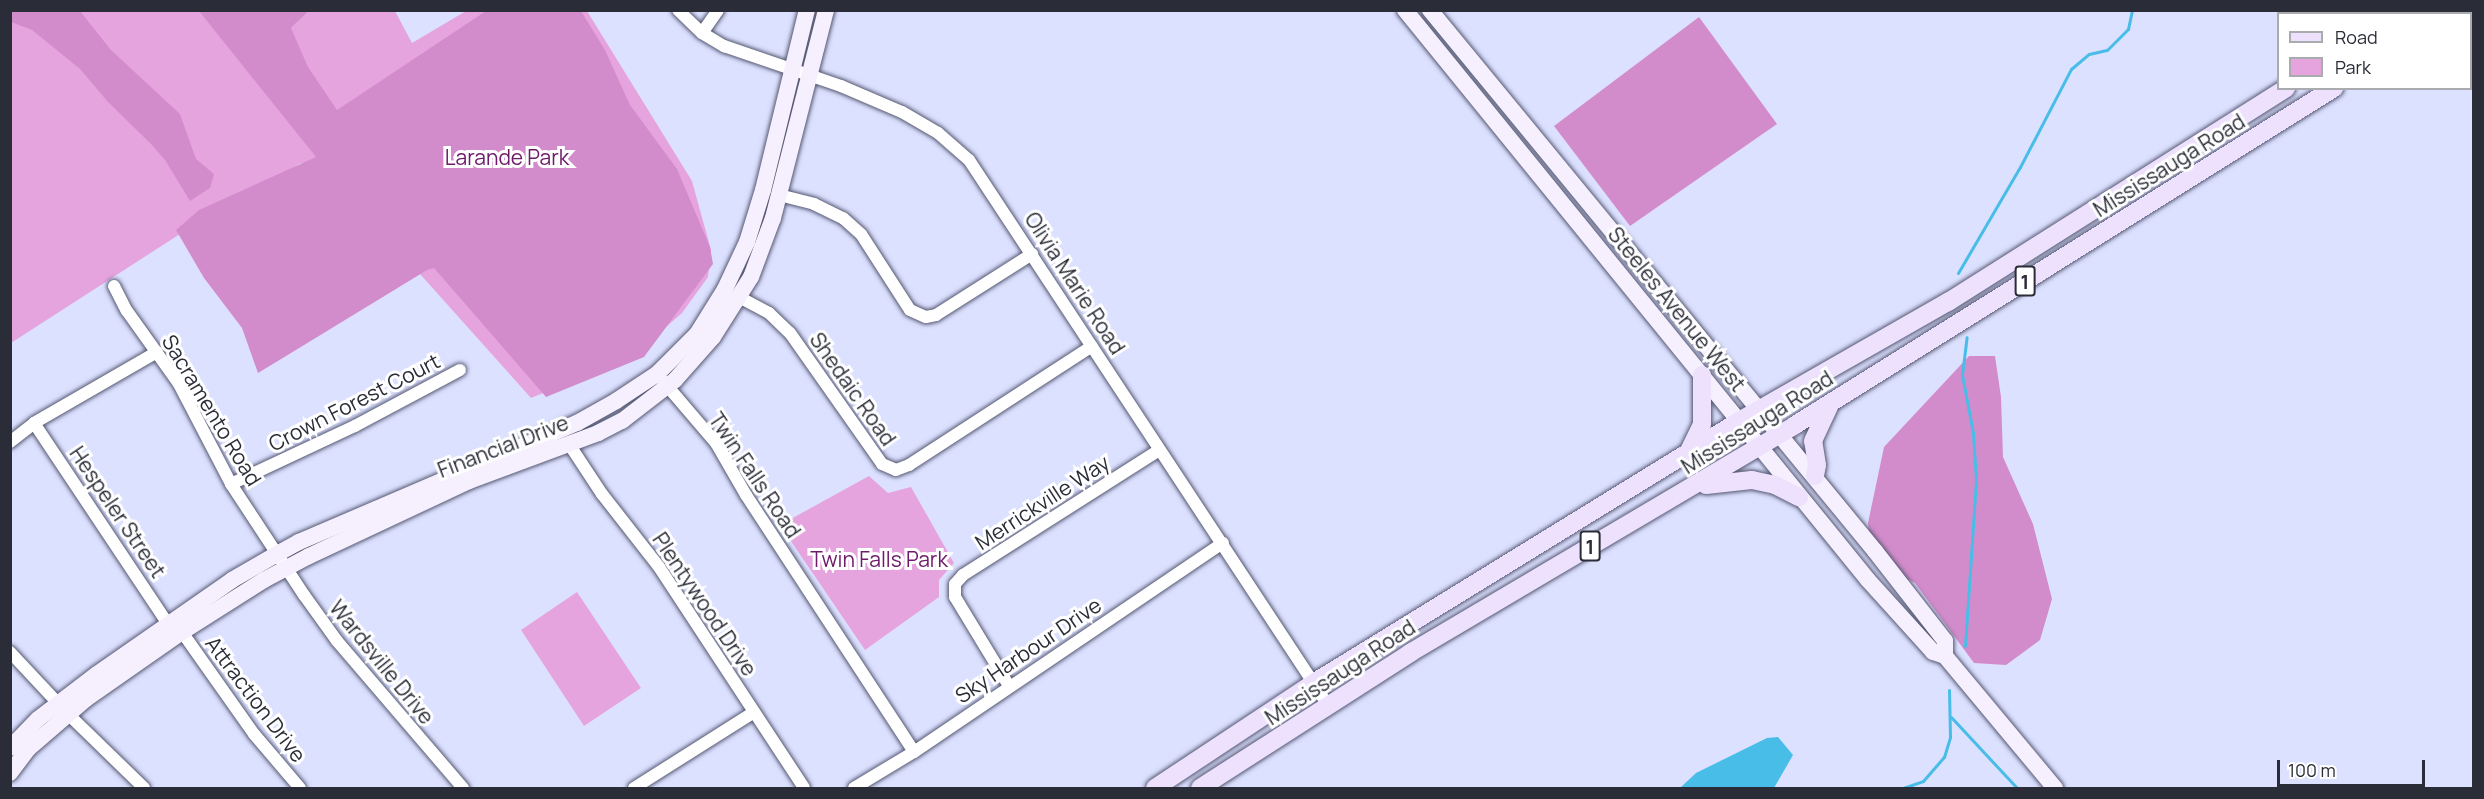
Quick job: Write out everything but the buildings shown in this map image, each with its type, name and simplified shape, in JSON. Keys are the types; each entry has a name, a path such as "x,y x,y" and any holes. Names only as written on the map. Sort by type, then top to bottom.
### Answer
{"main road":[{"name":"Mississauga Road","path":"1155,789 1315,682 1738,421 1948,302 2283,90"},
{"name":"Mississauga Road","path":"1200,789 1328,705 1501,597 1679,496 1832,403 2331,90"},
{"path":"1689,453 1702,424 1702,375"},
{"path":"1815,476 1817,465 1813,441 1819,424 1832,403"},
{"path":"1679,496 1713,483 1736,480 1766,483 1799,497"}],"street":[{"name":"Olivia Marie Road","path":"678,10 702,33 724,46 902,112 938,133 969,160 1328,705"},
{"path":"702,33 718,10"},
{"name":"Financial Drive","path":"282,561 299,542 577,423 616,401 662,380 697,334 725,289 747,242 807,10"},
{"name":"Financial Drive","path":"10,773 63,709 175,628 282,561 621,421 662,380 713,337 751,277 764,244 779,195 826,10"},
{"name":"Steeles Avenue West","path":"1405,10 1868,580 1933,651 1945,656 2055,789"},
{"name":"Steeles Avenue West","path":"1430,10 1815,476 1945,641 1945,656"},
{"path":"779,195 814,204 843,218 861,234 910,310 926,317 936,315 1032,254"},
{"name":"Sacramento Road","path":"114,286 127,311 179,384 231,484 282,561"},
{"name":"Shedaic Road","path":"740,297 770,313 790,333 882,464 896,470 909,465 1092,346"},
{"path":"10,442 34,423 157,352"},
{"name":"Crown Forest Court","path":"231,484 356,426 460,370"},
{"name":"Twin Falls Road","path":"662,380 716,443 746,495 914,752"},
{"name":"Hespeler Street","path":"34,423 175,628"},
{"name":"Plentywood Drive","path":"569,444 602,494 659,567 804,789"},
{"name":"Merrickville Way","path":"1009,686 955,597 955,584 963,575 1159,450"},
{"name":"Sky Harbour Drive","path":"854,789 914,752 1223,543"},
{"name":"Wardsville Drive","path":"282,561 337,641 463,789"},
{"name":"Attraction Drive","path":"175,628 254,734 300,789"},
{"path":"10,652 63,709 144,789"},
{"name":"Financial Drive","path":"10,747 38,719 63,709"},
{"path":"634,789 754,712"}],"green space":[{"path":"10,11 80,11 111,50 180,114 196,159 214,174 210,188 190,201 165,160 108,102 80,69 32,30 11,22"},
{"name":"Larande Park","path":"11,11 203,11 291,28 309,11 395,11 412,43 466,11 587,11 692,181 711,250 708,277 682,313 632,357 531,398 420,274 271,365 301,163 180,234 11,343"},
{"name":"Larande Park","path":"199,11 309,11 291,28 308,67 337,110 486,11 581,11 605,50 630,105 677,169 710,247 713,264 644,357 546,397 434,268 427,270 258,373 242,328 204,278 176,230 199,210 316,157"},
{"path":"1699,17 1777,124 1630,226 1554,126"},
{"path":"1969,356 1995,356 2001,397 2003,457 2033,524 2052,599 2040,640 2006,665 1974,663 1915,583 1899,575 1887,553 1870,542 1868,523 1884,447"},
{"name":"Twin Falls Park","path":"869,476 888,493 911,487 954,563 939,580 939,597 865,650 780,525"},
{"path":"577,592 641,688 584,726 521,630"}],"water":[{"path":"1778,737 1793,755 1774,788 1680,788 1696,773 1767,738"}],"waterway":[{"path":"1958,273 2020,167 2071,69 2089,54 2107,50 2128,29 2132,10"},
{"path":"1965,646 1976,480 1973,433 1962,375 1967,337"},
{"path":"1903,788 1923,781 1944,757 1950,737 1949,690"},
{"path":"1951,717 2017,788"}]}
